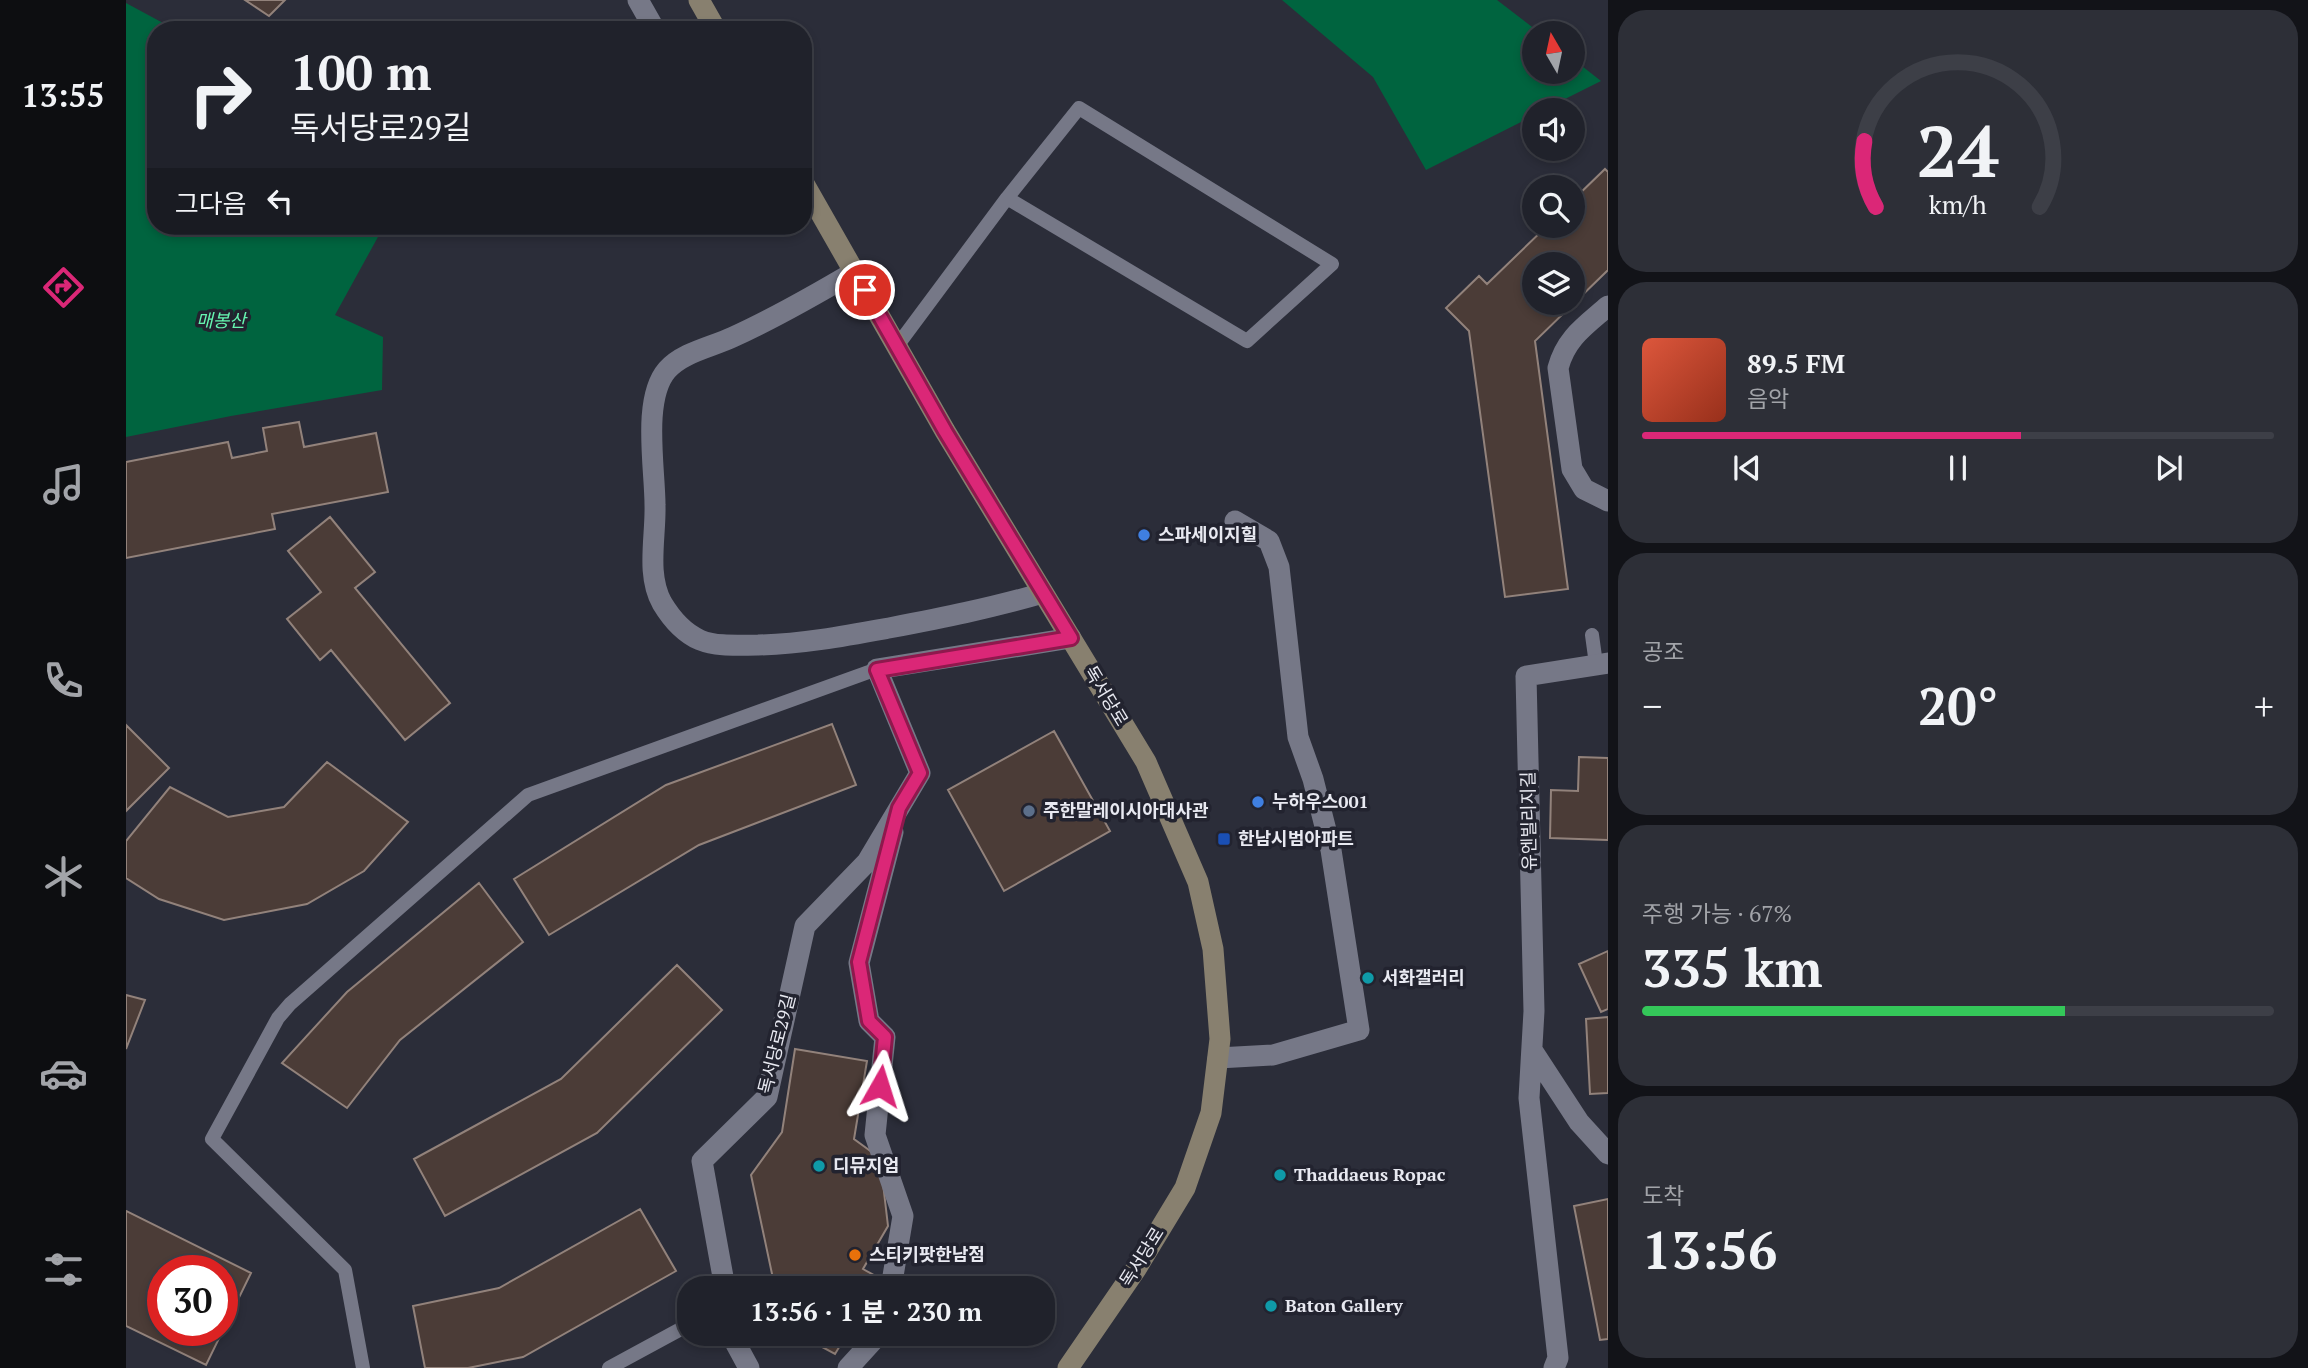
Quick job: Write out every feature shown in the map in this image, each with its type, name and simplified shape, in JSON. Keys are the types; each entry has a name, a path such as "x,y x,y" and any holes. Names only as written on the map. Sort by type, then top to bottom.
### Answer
{"main road":[{"path":"699,0 711,21"},
{"name":"독서당로","path":"812,198 897,346 1146,762 1198,881 1213,949 1220,1039 1212,1113 1185,1188 1136,1269 1068,1368"}],"street":[{"path":"638,0 650,21"},
{"path":"854,272 732,338 683,358 668,369 660,381 654,404 652,429 655,503 653,568 656,590 663,605 679,626 700,640 731,645 772,645 827,640 943,619 1044,593"},
{"path":"1608,306 1572,338 1562,352 1558,368 1572,470 1584,489 1608,502"},
{"path":"1218,1058 1273,1055 1359,1030 1331,850 1313,779 1298,737 1279,567 1269,541 1235,521"},
{"path":"877,670 1071,638"},
{"name":"유엔빌리지길","path":"1554,1368 1558,1358 1529,1098 1534,1011 1526,676 1602,663"},
{"name":"독서당로29길","path":"723,1276 702,1161 767,1097 805,926 867,862 920,773 877,670"},
{"name":"독서당로29길","path":"893,1276 903,1216 875,1135 885,1037 869,1021 859,962 899,808"},
{"path":"1532,1050 1579,1122 1608,1154"},
{"path":"737,1346 749,1368"},
{"path":"848,1368 869,1346"}],"lane":[{"path":"897,346 1007,198 1079,108 1332,264 1247,341 1007,198"},
{"path":"1592,635 1602,663"},
{"path":"363,1368 345,1270 212,1139 278,1018 290,1004 528,795 877,670"},
{"path":"609,1368 677,1331"}],"green space":[{"path":"1282,0 1497,0 1524,21 1522,21 1522,84 1586,84 1586,69 1601,81 1567,98 1522,98 1522,122 1426,170 1373,77"},
{"name":"매봉산","path":"126,3 159,21 147,21 147,235 379,235 335,315 383,337 382,390 126,437"}],"building":[{"path":"245,0 285,0 269,16"},
{"path":"1605,169 1608,172 1608,270 1585,292 1585,252 1522,252 1522,315 1562,315 1535,341 1568,589 1505,597 1469,331 1446,308 1479,276 1487,284 1535,238 1585,238 1585,188"},
{"path":"299,422 304,447 376,433 388,492 272,514 275,529 126,558 126,462 228,442 232,458 267,451 263,428"},
{"path":"330,517 375,572 355,588 450,703 405,740 331,650 320,660 287,619 321,592 288,551"},
{"path":"832,724 856,785 699,845 549,935 514,879 666,785"},
{"path":"126,725 169,768 126,811"},
{"name":"주한말레이시아대사관","path":"1054,731 1110,831 1004,891 948,790"},
{"path":"1579,757 1608,758 1608,840 1550,838 1551,790 1578,791"},
{"path":"327,762 408,822 364,871 307,904 224,920 159,899 126,878 126,841 170,787 228,817 284,807"},
{"path":"479,883 523,942 400,1040 347,1108 282,1063 347,992"},
{"path":"1608,951 1608,1009 1601,1012 1579,964"},
{"path":"677,965 722,1010 597,1133 445,1216 414,1159 561,1079"},
{"path":"126,995 145,1000 126,1049"},
{"path":"1608,1017 1608,1093 1590,1094 1586,1019"},
{"name":"디뮤지엄","path":"795,1049 867,1061 854,1139 880,1158 888,1226 863,1269 875,1276 772,1276 751,1175 782,1132"},
{"path":"1608,1199 1608,1339 1600,1340 1574,1206"},
{"path":"640,1209 676,1271 523,1357 468,1368 425,1368 413,1306 499,1288"},
{"path":"126,1211 215,1255 147,1255 147,1336 126,1326"},
{"path":"238,1267 251,1273 238,1300"},
{"path":"167,1346 215,1346 206,1365"},
{"path":"820,1346 840,1346 835,1354"}],"place":[{"name":"스파세이지힐","path":"1144,535"},
{"name":"누하우스001","path":"1258,802"},
{"name":"주한말레이시아대사관","path":"1029,811"},
{"name":"한남시범아파트","path":"1224,839"},
{"name":"서화갤러리","path":"1368,978"},
{"name":"디뮤지엄","path":"819,1166"},
{"name":"Thaddaeus Ropac","path":"1280,1175"},
{"name":"스티키팟한남점","path":"855,1255"},
{"name":"Baton Gallery","path":"1271,1306"}],"route":[{"path":"865,290 945,431 1071,638 877,670 920,773 899,808 859,962 869,1021 885,1037 880,1086"}]}
